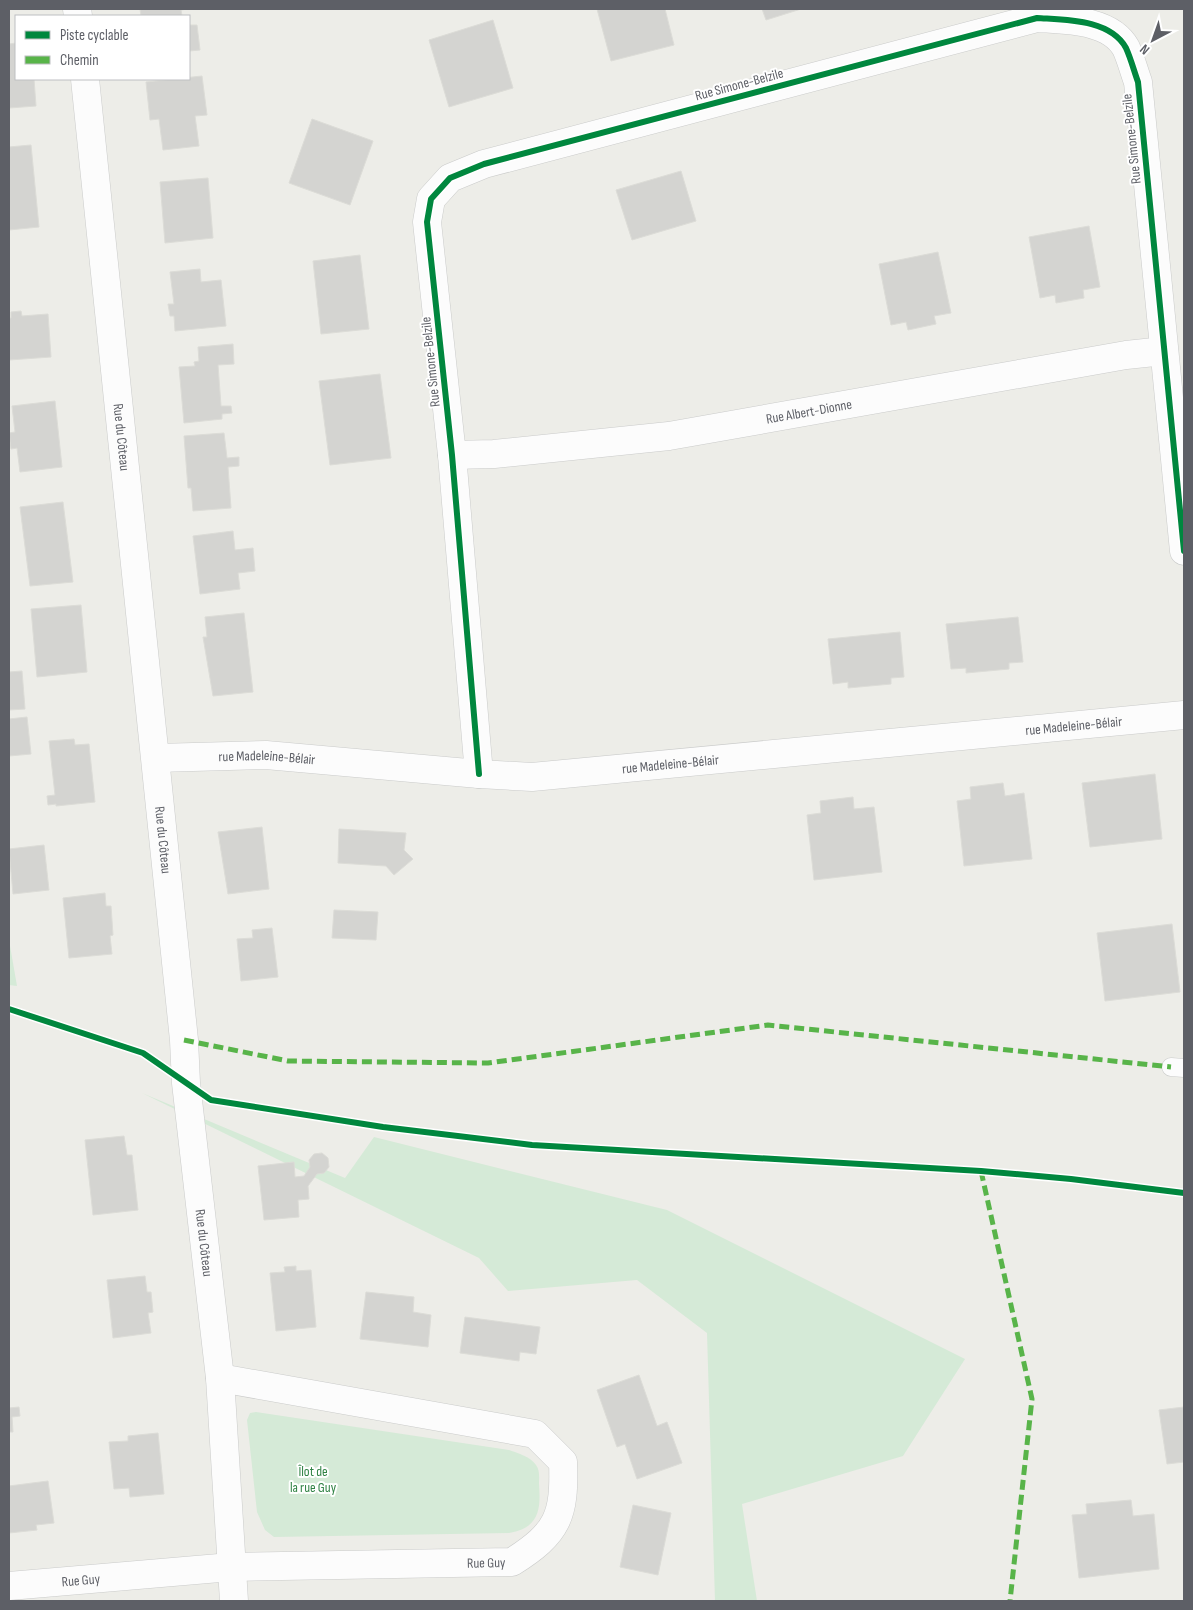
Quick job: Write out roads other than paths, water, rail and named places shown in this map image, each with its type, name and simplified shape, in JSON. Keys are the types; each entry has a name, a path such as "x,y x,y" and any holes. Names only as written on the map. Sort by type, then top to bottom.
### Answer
{"street":[{"name":"Rue Simone-Belzile","path":"479,774 452,455 428,222 431,199 450,178 493,162 1037,18 1085,21 1108,32 1125,47 1138,82 1184,551"},
{"name":"Rue du Côteau","path":"85,80 146,673 157,758 184,1030 186,1083 220,1378 234,1601"},
{"name":"Rue Albert-Dionne","path":"452,455 494,454 669,436 1088,362 1164,351"},
{"name":"rue Madeleine-Bélair","path":"157,758 266,754 479,774 532,777 1184,714"},
{"name":"Rue Guy","path":"9,1586 231,1568 512,1562 532,1549 556,1525 564,1495 563,1462 535,1434 220,1378"}],"park label":[{"name":"Îlot de la rue Guy","path":"313,1479"}]}
